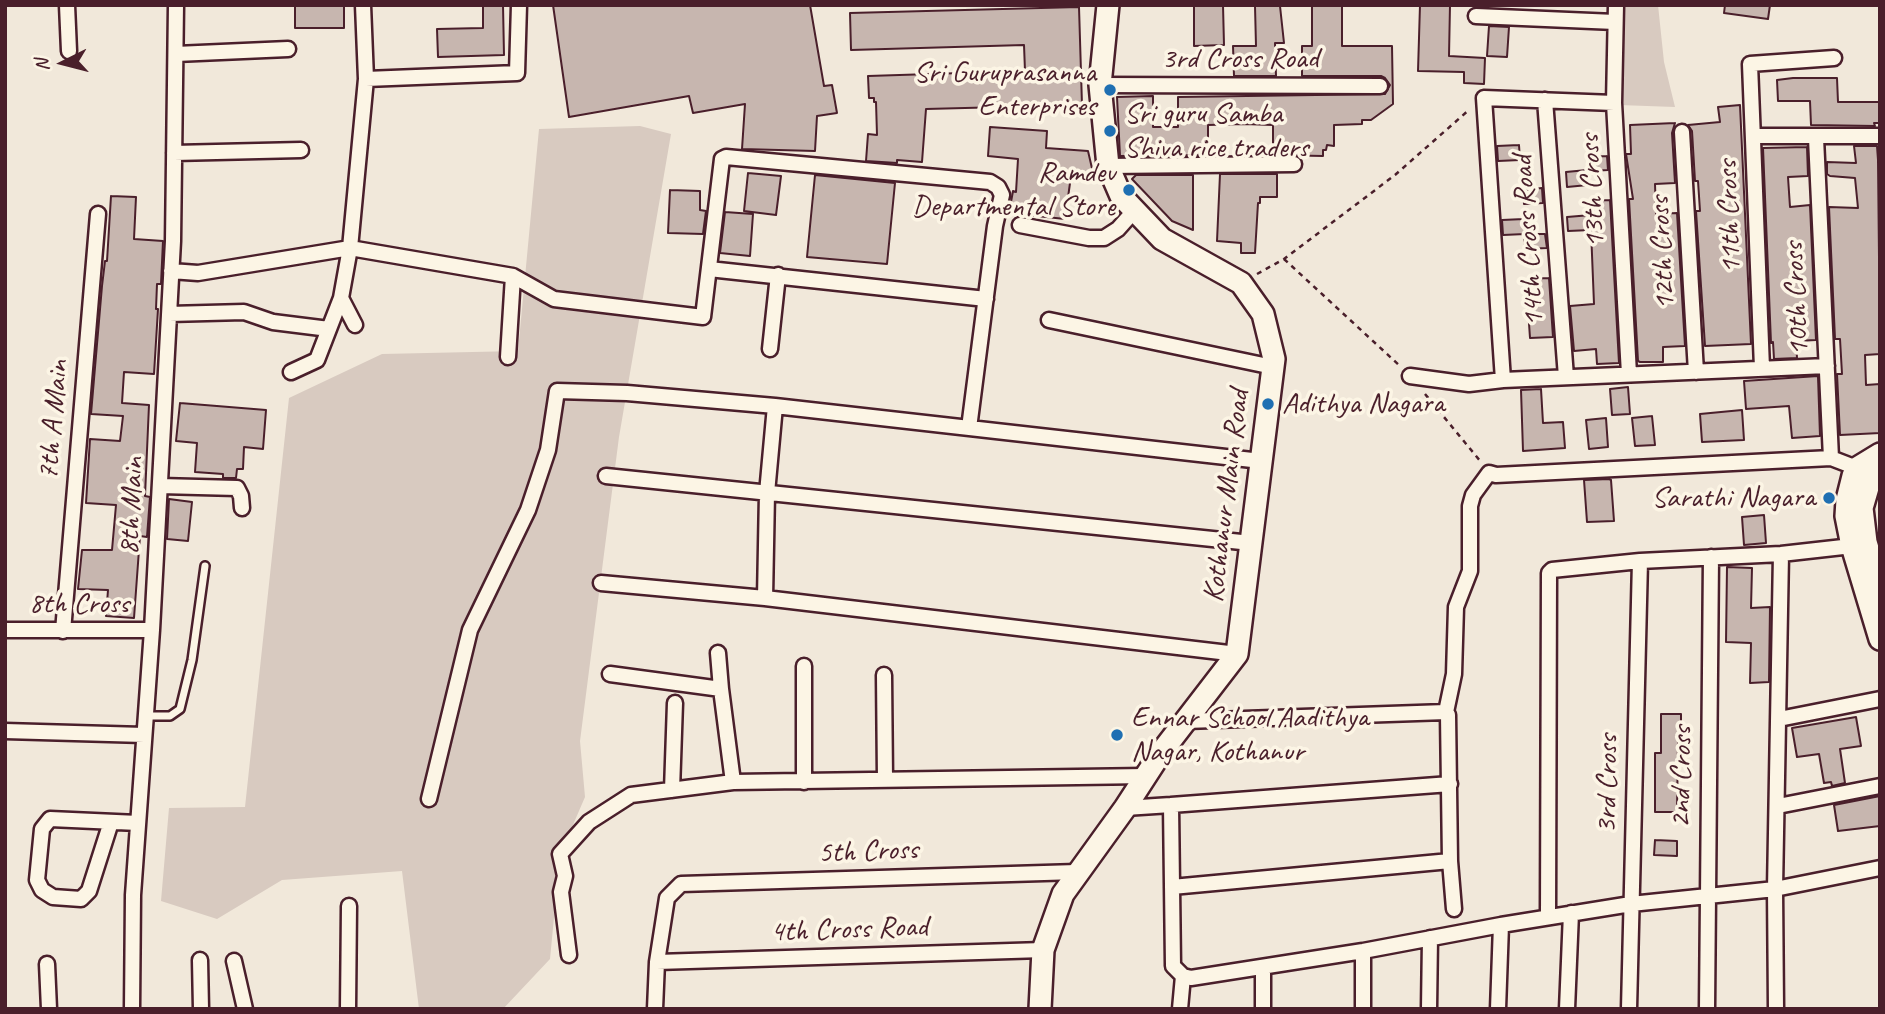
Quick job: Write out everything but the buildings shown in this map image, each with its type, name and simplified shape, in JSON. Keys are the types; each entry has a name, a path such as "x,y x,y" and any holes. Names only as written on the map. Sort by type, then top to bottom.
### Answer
{"street":[{"path":"67,5 69,51"},
{"name":"8th Main","path":"132,1009 133,895 152,630 172,271 176,5"},
{"path":"291,372 317,360 341,298 351,248 366,79 363,5"},
{"path":"366,79 517,73 519,5"},
{"name":"Kothanur Main Road","path":"1108,5 1100,85 1108,166 1121,196 1162,239 1241,283 1263,314 1273,359 1237,654"},
{"name":"13th Cross","path":"1616,5 1614,103 1629,374"},
{"path":"1476,16 1615,22"},
{"path":"176,54 288,49"},
{"name":"11th Cross","path":"1762,368 1750,64 1834,58"},
{"name":"3rd Cross Road","path":"1100,85 1380,86"},
{"path":"1503,380 1483,98 1614,103"},
{"name":"14th Cross Road","path":"1545,100 1566,377"},
{"name":"12th Cross","path":"1682,132 1696,372"},
{"path":"1753,136 1880,136"},
{"name":"10th Cross","path":"1816,138 1831,458"},
{"path":"174,153 301,150"},
{"path":"172,271 198,273 351,248 513,276 554,299 703,317 721,162 726,157 990,182 998,187 1002,195 995,226 970,428"},
{"path":"1108,166 1294,164"},
{"path":"1020,225 1089,238 1104,238 1118,229 1133,211"},
{"name":"7th A Main","path":"63,631 98,214"},
{"path":"709,269 986,299"},
{"path":"770,349 778,275"},
{"path":"508,357 513,276"},
{"path":"341,298 355,325"},
{"path":"169,314 244,312 273,322 329,329"},
{"path":"1049,320 1273,367"},
{"path":"1410,376 1469,384 1503,380 1827,366"},
{"path":"429,799 470,630 528,510 548,450 557,391 627,393 775,406 1261,461"},
{"path":"765,598 767,493 775,406"},
{"path":"1880,454 1870,474 1862,508 1866,542 1880,589"},
{"path":"1454,909 1446,712 1454,674 1456,607 1470,571 1470,506 1489,473 1496,475 1831,458 1870,474"},
{"path":"1870,474 1849,485 1846,516 1852,546 1880,639"},
{"path":"606,476 1251,543"},
{"path":"160,486 237,488 242,508"},
{"path":"1548,917 1548,576 1552,570 1640,561 1781,554 1852,546"},
{"path":"1776,1009 1775,889 1781,554"},
{"name":"2nd Cross","path":"1707,1003 1711,557"},
{"name":"3rd Cross","path":"1629,1009 1640,561"},
{"path":"601,583 765,598 1237,654"},
{"name":"8th Cross","path":"5,629 152,630"},
{"path":"718,653 733,782"},
{"path":"1040,1009 1043,950 1063,894 1237,654"},
{"path":"804,667 804,782"},
{"path":"610,674 721,689"},
{"path":"884,676 886,780"},
{"path":"1779,719 1880,699"},
{"path":"672,790 675,703"},
{"path":"1186,721 1446,712"},
{"path":"5,731 144,735"},
{"path":"569,956 561,892 565,876 561,855 589,822 631,794 733,782 1146,776"},
{"path":"1125,808 1450,784"},
{"path":"1778,806 1880,786"},
{"path":"1171,805 1173,966 1183,976 1191,978 1363,951 1571,913 1775,889 1880,868"},
{"path":"111,822 89,891 81,899 52,897 41,890 37,880 42,829 50,819 138,823"},
{"path":"1172,887 1450,861"},
{"name":"5th Cross","path":"657,962 667,898 681,884 1077,872"},
{"path":"348,1009 349,906"},
{"path":"1567,1009 1571,913"},
{"path":"1498,1009 1501,925"},
{"path":"1429,1009 1430,938"},
{"name":"4th Cross Road","path":"657,962 1043,950"},
{"path":"1363,951 1363,1009"},
{"path":"200,960 201,1009"},
{"path":"234,961 245,1009"},
{"path":"655,1009 657,962"},
{"path":"47,964 49,1009"},
{"path":"1263,1009 1264,967"},
{"path":"1180,1009 1183,976"}],"lane":[{"path":"145,716 170,716 180,709 192,660 205,566"}],"path":[{"path":"1241,283 1284,259 1395,175 1483,98"},
{"path":"1284,259 1410,376 1489,473"}],"shaded area":[{"path":"1624,5 1658,5 1664,62 1675,107 1619,105"},
{"path":"640,126 671,134 619,437 580,741 585,797 560,855 550,959 503,1009 419,1009 402,871 282,880 217,919 161,901 169,808 245,807 289,398 382,354 518,351 539,129"}],"place":[{"name":"Sri Guruprasanna Enterprises","path":"1110,90"},
{"name":"Sri guru Samba Shiva rice traders","path":"1110,131"},
{"name":"Ramdev Departmental Store","path":"1129,190"},
{"name":"Adithya Nagara","path":"1268,404"},
{"name":"Sarathi Nagara","path":"1829,498"},
{"name":"Ennar School Aadithya Nagar, Kothanur","path":"1117,735"}]}
